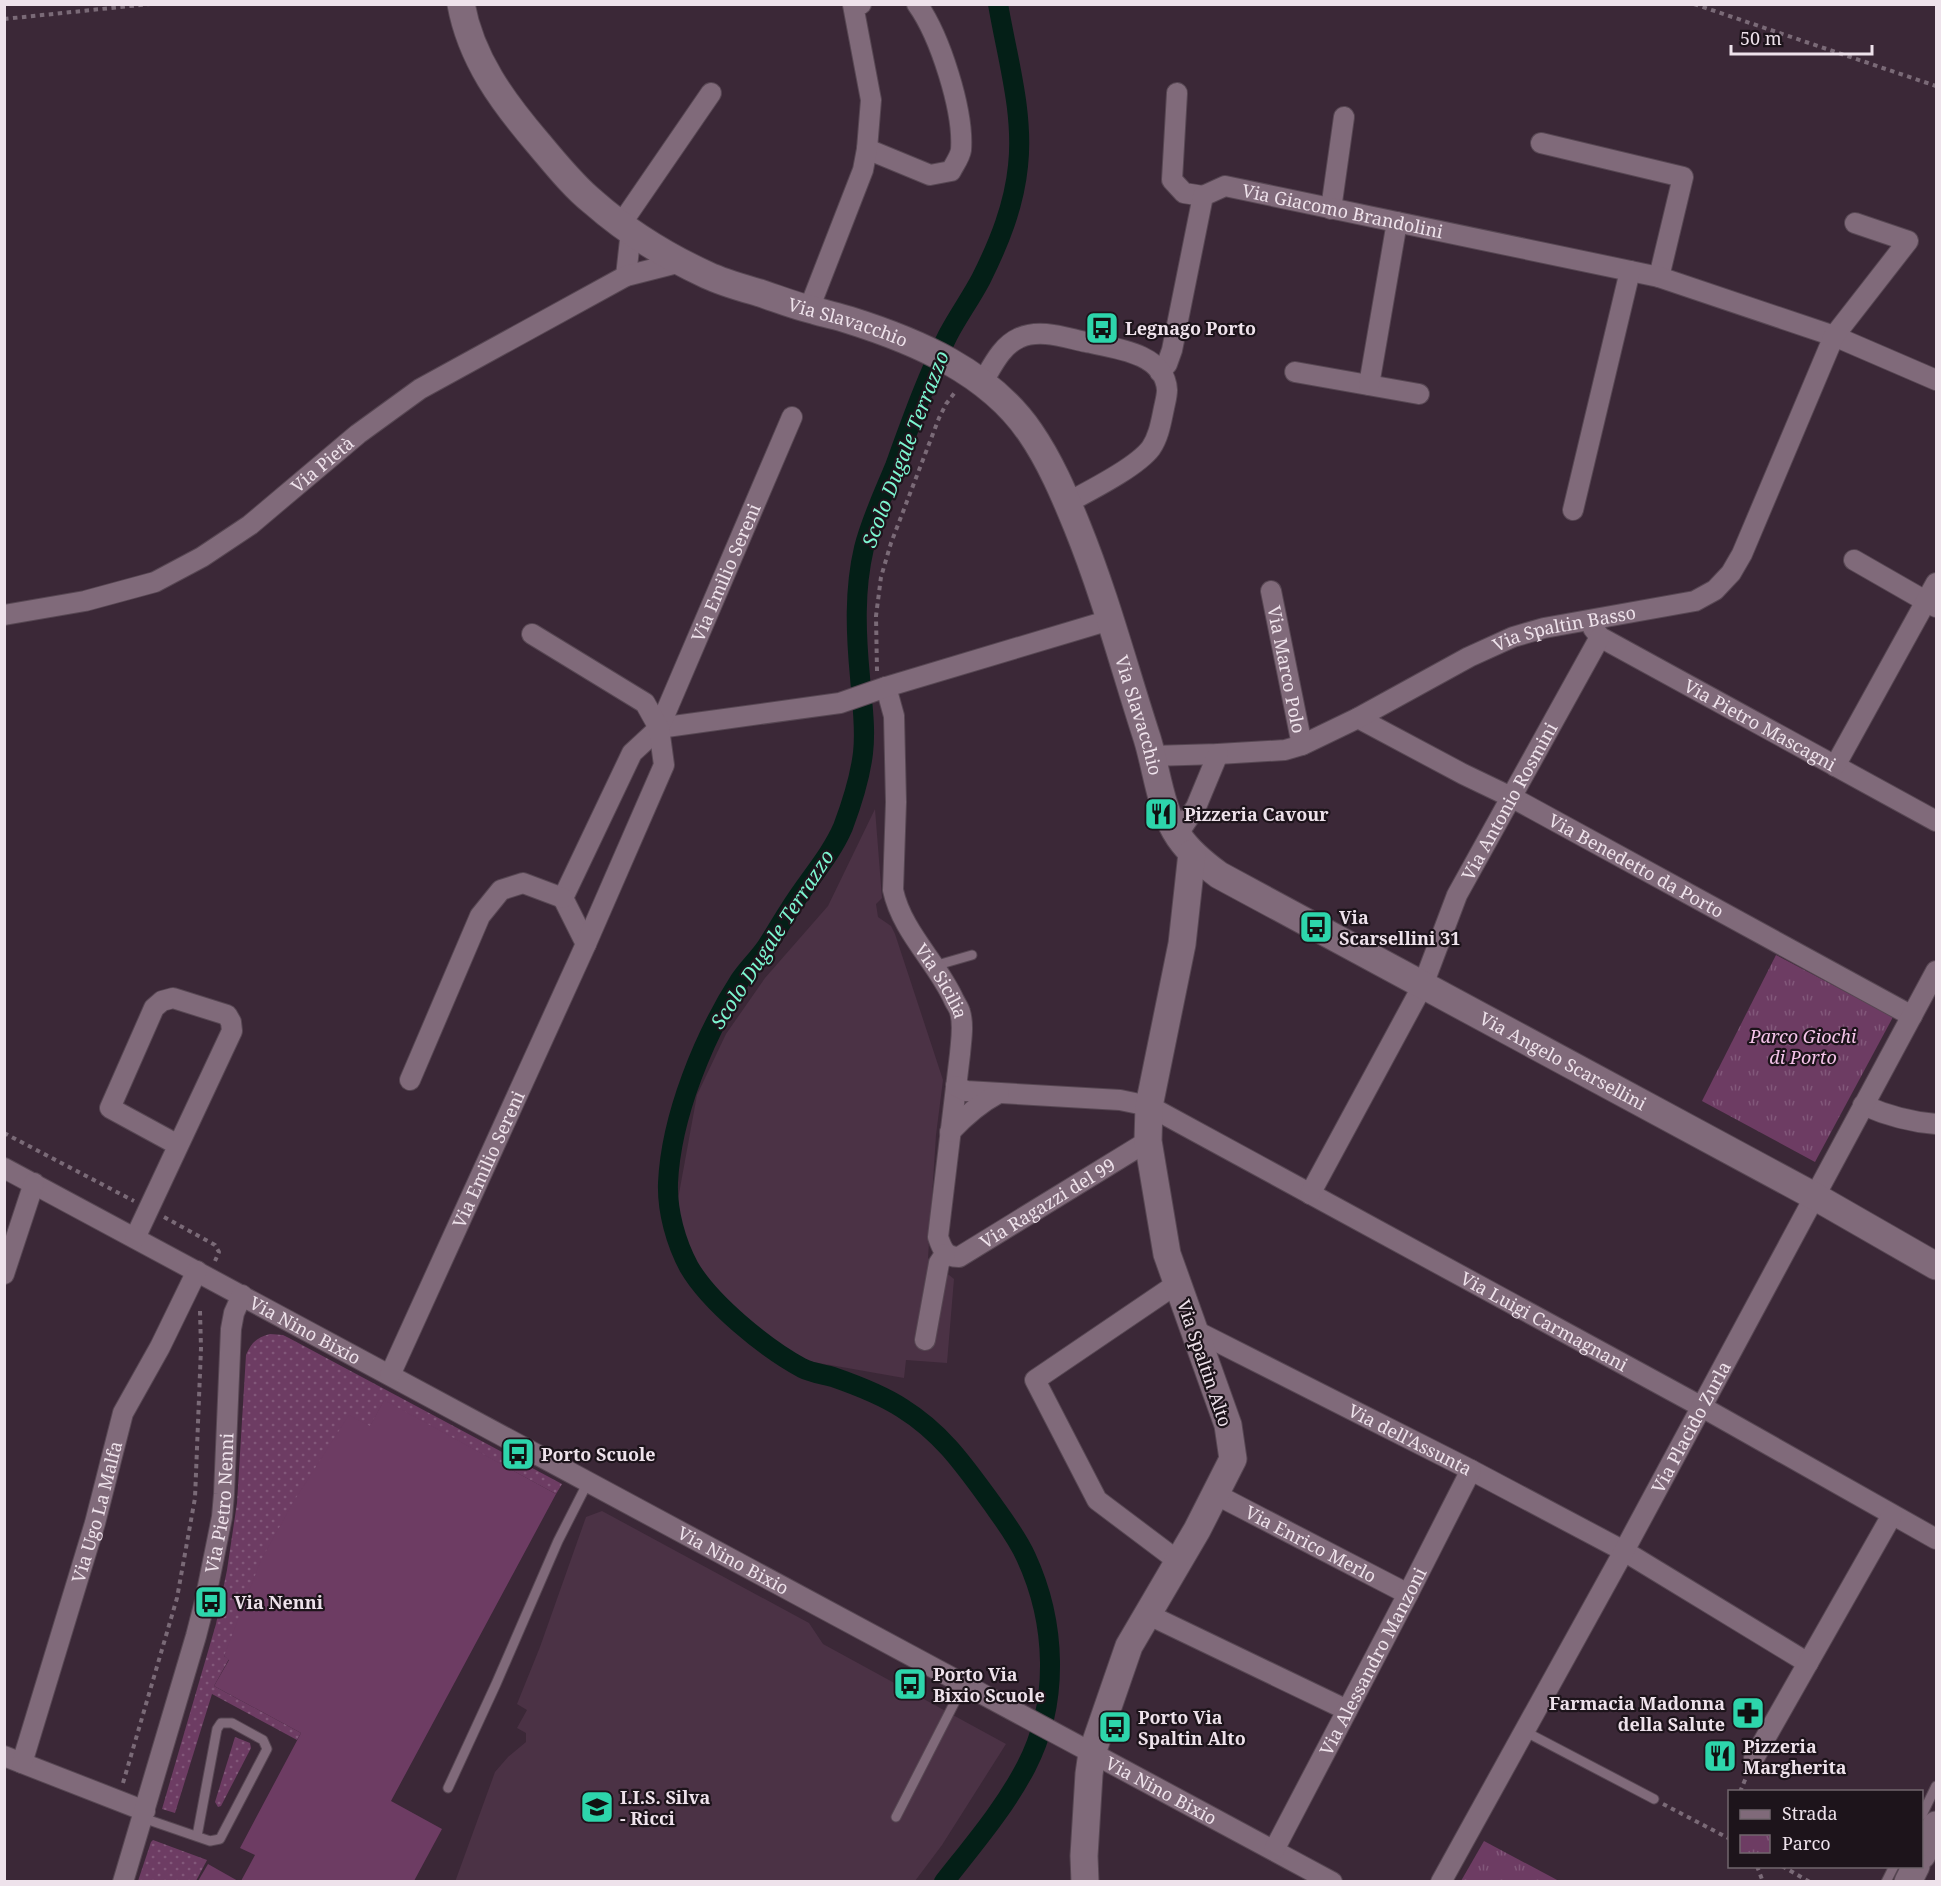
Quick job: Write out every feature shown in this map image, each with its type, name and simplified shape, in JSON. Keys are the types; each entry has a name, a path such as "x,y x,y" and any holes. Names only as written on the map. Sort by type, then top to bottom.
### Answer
{"street":[{"name":"Via Slavacchio","path":"461,4 465,26 483,68 511,111 591,201 626,228 681,262 710,276 809,309 848,319 921,347 1001,399 1030,433 1058,481 1092,563 1152,756 1165,806 1184,844"},
{"path":"809,309 862,170 867,149 871,100 853,5 861,4"},
{"path":"867,149 930,175 951,171 961,153 960,128 953,92 939,46 917,4"},
{"path":"626,276 626,228 711,93"},
{"path":"1160,372 1167,364 1173,350 1203,196 1184,193 1172,180 1177,93"},
{"path":"1331,208 1344,117"},
{"path":"1541,143 1683,177 1659,277"},
{"name":"Via Giacomo Brandolini","path":"1203,196 1225,186 1659,277 1834,336 1936,380"},
{"path":"1369,385 1397,222"},
{"name":"Via Spaltin Basso","path":"1152,756 1286,750 1302,745 1358,718 1469,657 1513,637 1544,628 1695,601 1715,590 1731,573 1753,531 1834,336 1908,241 1855,223"},
{"name":"Via Pietà","path":"4,615 85,601 155,582 202,557 250,525 358,434 420,389 626,276 681,262"},
{"path":"1573,510 1630,271"},
{"path":"966,378 1010,343 1021,337 1036,334 1053,335 1130,352 1154,365 1160,372 1165,380 1167,392 1159,431 1151,448 1107,481 1067,503"},
{"path":"1295,372 1419,394"},
{"name":"Via Emilio Sereni","path":"563,898 632,753 659,728 792,417"},
{"path":"1854,560 1932,604"},
{"path":"1835,766 1932,604 1936,583"},
{"name":"Via Marco Polo","path":"1270,591 1302,745"},
{"path":"532,634 645,703 659,728 840,703 1110,620"},
{"name":"Via Pietro Mascagni","path":"1587,622 1600,637 1936,821"},
{"name":"Via Antonio Rosmini","path":"1310,1194 1423,985 1458,895 1600,637"},
{"name":"Via Sicilia","path":"880,689 894,716 896,802 893,890 899,912 950,989 960,1012 962,1037 956,1086"},
{"name":"Via Benedetto da Porto","path":"1358,718 1513,798 1912,1016"},
{"name":"Via Emilio Sereni","path":"390,1375 586,944 664,765 659,728"},
{"path":"1184,844 1196,807 1218,754"},
{"name":"Via Angelo Scarsellini","path":"1184,844 1219,875 1814,1196 1936,1266"},
{"name":"Via Spaltin Alto","path":"1085,1881 1084,1856 1092,1753 1129,1646 1233,1459 1228,1425 1167,1254 1148,1141 1149,1106 1182,944 1184,844"},
{"path":"410,1080 480,916 501,890 523,883 563,898 586,944"},
{"name":"Via Placido Zurla","path":"1441,1881 1702,1407 1912,1016 1930,996 1936,971"},
{"path":"135,1238 232,1031 227,1015 173,998 162,1001 154,1008 110,1108 178,1145"},
{"path":"925,1340 939,1263 945,1254 938,1237 956,1086 966,1091 1120,1100 1149,1106"},
{"path":"950,1132 982,1102 999,1093"},
{"path":"1863,1105 1895,1118 1916,1123 1936,1124"},
{"name":"Via Luigi Carmagnani","path":"1149,1106 1702,1407 1936,1539"},
{"name":"Via Ragazzi del 99","path":"945,1254 959,1257 1148,1141"},
{"name":"Via Nino Bixio","path":"4,1168 135,1238 205,1269 242,1295 1332,1881"},
{"path":"4,1274 34,1184"},
{"name":"Via Ugo La Malfa","path":"13,1760 95,1523 123,1413 205,1269"},
{"path":"1178,1283 1035,1380 1097,1500 1178,1561"},
{"name":"Via Pietro Nenni","path":"123,1881 196,1636 220,1528 224,1494 231,1329 234,1313 242,1295"},
{"name":"Via dell'Assunta","path":"1196,1331 1471,1470 1623,1551 1808,1663"},
{"name":"Via Alessandro Manzoni","path":"1274,1850 1471,1470"},
{"name":"Via Enrico Merlo","path":"1215,1494 1408,1594"},
{"path":"1754,1758 1892,1515"},
{"path":"1147,1614 1347,1710"},
{"path":"13,1760 144,1815"},
{"path":"1923,1853 1936,1825"}],"lane":[{"path":"934,966 972,954"},
{"path":"448,1788 558,1541 588,1482"},
{"path":"896,1817 964,1684"},
{"path":"144,1815 197,1836 210,1841 220,1839 267,1749 261,1738 232,1723 222,1723 217,1729 197,1836"},
{"path":"1524,1731 1654,1799"},
{"path":"1923,1813 1936,1788"}],"path":[{"path":"4,19 150,4"},
{"path":"1694,4 1936,86"},
{"path":"880,689 876,616 881,578 891,543 939,418 966,378"},
{"path":"4,1133 136,1202"},
{"path":"154,1212 215,1245 219,1252 205,1269"},
{"path":"122,1786 177,1598 195,1498 201,1348 200,1304"},
{"path":"1654,1799 1728,1838"},
{"path":"1786,1868 1810,1881"}],"shaded area":[{"path":"875,809 882,898 876,904 878,917 891,926 895,934 943,1080 936,1135 928,1258 954,1279 947,1363 906,1360 904,1378 802,1360 781,1354 753,1338 732,1320 710,1294 685,1257 678,1234 678,1199 697,1095 726,1034 765,978 828,906"},
{"path":"602,1511 809,1623 823,1644 1006,1744 942,1845 915,1881 455,1882 495,1772 526,1742 526,1733 517,1728 527,1710 517,1704 540,1647 586,1517"}],"green space":[{"name":"Parco Giochi di Porto","path":"1776,955 1893,1017 1815,1162 1702,1101"},
{"path":"270,1334 289,1338 562,1484 556,1494 384,1401 370,1427 224,1656 229,1659 214,1686 301,1733 297,1740 212,1694 175,1813 162,1809 216,1624 227,1570 237,1503 246,1355 255,1341"},
{"path":"384,1400 556,1494 391,1801 442,1829 414,1881 241,1881 255,1855 240,1848 301,1733 214,1686 229,1660 224,1656 261,1560 294,1501 349,1415 370,1426"},
{"path":"235,1737 250,1743 251,1748 221,1806 218,1807 215,1802"},
{"path":"153,1840 207,1860 196,1881 138,1881"},
{"path":"1484,1841 1559,1881 1461,1881"},
{"path":"208,1864 238,1881 198,1881"}],"waterway":[{"name":"Scolo Dugale Terrazzo","path":"944,1882 1008,1797 1026,1767 1045,1716 1050,1662 1048,1635 1036,1582 1022,1550 1005,1522 962,1463 929,1428 902,1408 877,1395 833,1377 806,1370 787,1359 740,1324 710,1295 689,1267 680,1248 671,1216 668,1183 675,1131 702,1051 740,980 767,946 832,849 843,827 855,790 864,744 857,612 864,548 933,367 948,335 981,279 1000,238 1016,181 1019,146 1017,105 998,4"}],"place":[{"name":"Legnago Porto","path":"1102,328"},
{"name":"Pizzeria Cavour","path":"1161,814"},
{"name":"Via Scarsellini 31","path":"1316,927"},
{"name":"Porto Scuole","path":"518,1454"},
{"name":"Via Nenni","path":"211,1602"},
{"name":"Porto Via Bixio Scuole","path":"910,1684"},
{"name":"Farmacia Madonna della Salute","path":"1748,1713"},
{"name":"Porto Via Spaltin Alto","path":"1115,1727"},
{"name":"Pizzeria Margherita","path":"1720,1756"},
{"name":"I.I.S. Silva - Ricci","path":"597,1807"}]}
